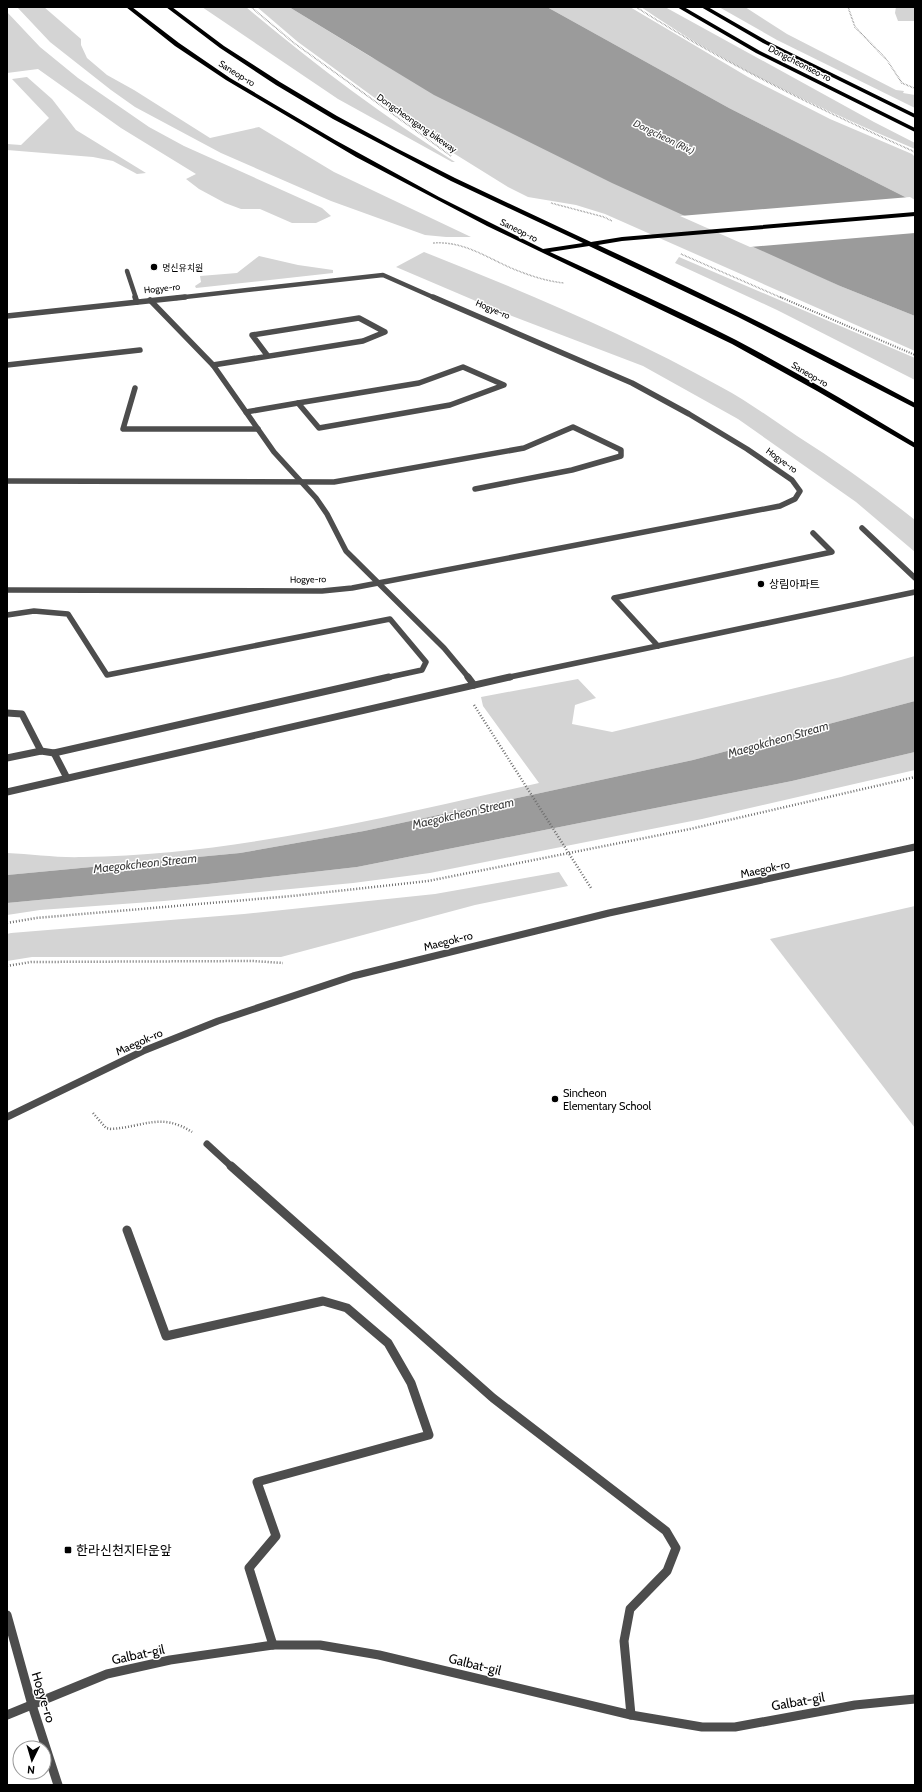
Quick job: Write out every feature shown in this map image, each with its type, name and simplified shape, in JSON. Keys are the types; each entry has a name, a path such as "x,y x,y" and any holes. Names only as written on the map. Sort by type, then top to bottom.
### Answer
{"main road":[{"name":"Saneop-ro","path":"129,7 147,22 209,66 276,109 454,207 762,357 915,446"},
{"name":"Saneop-ro","path":"169,7 242,60 308,102 391,148 490,198 802,345 915,406"},
{"name":"Dongcheonseo-ro","path":"680,7 758,52 915,130"},
{"name":"Dongcheonseo-ro","path":"704,7 765,42 915,116"},
{"path":"543,251 622,239 915,214"}],"street":[{"path":"127,272 137,302"},
{"name":"Hogye-ro","path":"7,316 383,275 632,383 689,414 747,449 792,480 800,491 795,499 780,506 380,583 322,591 7,590"},
{"path":"150,300 213,365 274,452 316,498 327,514 346,551 444,648 474,685"},
{"path":"213,365 267,355 363,341 385,332 359,318 252,334 267,355"},
{"path":"7,365 140,350"},
{"path":"246,412 298,403 419,383 463,367 504,384 450,406 318,428 298,403"},
{"path":"135,388 123,429 258,429"},
{"path":"7,481 334,482 524,448 573,427 621,450 621,456 572,470 475,488"},
{"path":"862,528 915,578"},
{"path":"658,646 614,598 832,552 813,533"},
{"path":"7,792 474,685 915,592"},
{"path":"7,615 34,611 68,614 106,675 390,619 426,662 422,670 54,752 41,751 7,758"},
{"path":"7,713 22,714 41,751"},
{"path":"54,752 67,778"},
{"name":"Maegok-ro","path":"7,1117 164,1043 218,1021 353,976 609,913 915,847"},
{"path":"207,1144 298,1227 493,1398 666,1531 676,1548 667,1571 630,1609 624,1641 630,1715"},
{"path":"127,1230 166,1336 323,1301 348,1308 388,1343 411,1383 429,1435 256,1482 276,1536 249,1568 273,1645"},
{"name":"Hogye-ro","path":"7,1615 32,1705 58,1785"},
{"name":"Galbat-gil","path":"7,1715 107,1674 170,1660 273,1645 320,1645 379,1655 630,1715 702,1727 735,1727 855,1705 915,1699"}],"path":[{"name":"Dongcheongang bikeway","path":"251,7 294,43 428,142 454,157"},
{"path":"636,7 752,76 835,118 915,152"},
{"path":"848,7 855,26 886,60 902,83 914,88"},
{"path":"544,202 604,217"},
{"path":"433,243 447,242 460,244 530,275 544,280 566,283"},
{"path":"686,256 915,355"},
{"path":"474,685 474,706 591,888"},
{"path":"7,923 36,918 292,896 428,881 690,829 915,777"},
{"path":"7,966 31,962 253,962 283,964"},
{"path":"93,1113 106,1128 111,1129 158,1120 173,1122 187,1128 207,1144"}],"shaded area":[{"path":"17,7 44,7 81,39 81,45 87,58 107,75 134,90 210,138 259,127 334,172 471,237 425,235 331,201 221,153 135,107 111,90 50,42"},
{"path":"202,7 246,7 348,88 455,162 452,162 338,99"},
{"path":"257,7 289,7 371,57 840,286 915,316 915,351 605,214 576,205 528,197 508,187 434,141 298,42"},
{"path":"547,7 630,7 748,77 830,119 912,154 914,156 915,202 729,108"},
{"path":"641,7 665,7 915,143 915,149 809,102 740,67 673,28"},
{"path":"719,7 745,7 787,34 896,90 915,95 915,108 777,40"},
{"path":"896,7 915,7 915,21 898,21 895,13"},
{"path":"7,12 40,47 78,78 149,127 184,146 322,208 331,216 316,223 292,223 260,209 241,209 225,203 199,189 186,179 196,174 121,128 38,69 7,73"},
{"path":"27,77 52,99 76,130 146,173 137,174 113,161 93,157 7,150 7,144 21,145 49,118 12,79"},
{"path":"424,252 537,298 649,349 740,398 842,466 915,520 915,552 856,502 738,419 643,366 504,313 396,267"},
{"path":"259,256 298,265 333,270 333,273 196,288 195,286 201,282 200,276 237,273"},
{"path":"679,257 915,358 915,380 777,310 675,263"},
{"path":"915,656 915,701 693,760 364,831 240,853 7,875 7,853 83,857 140,855 198,849 312,832 539,783 483,706 481,697 578,679 596,698 575,705 572,724 612,732 841,677"},
{"path":"915,752 915,770 702,819 430,873 353,883 164,901 40,910 7,915 7,903 208,884 357,867 792,781"},
{"path":"559,872 568,886 475,905 281,957 32,957 7,961 7,934 11,933 244,914 435,894"},
{"path":"915,906 915,1128 770,939"}],"water":[{"name":"Dongcheon (Riv.)","path":"289,7 547,7 729,108 915,202 915,316 840,286 612,183 434,95"},
{"name":"Maegokcheon Stream","path":"915,701 915,752 792,781 357,867 208,884 7,903 7,875 240,853 364,831 693,760"}],"pier":[{"path":"910,197 915,200 915,233 750,247 680,216"}],"place":[{"name":"명신유치원","path":"154,267"},
{"name":"상림아파트","path":"761,584"},
{"name":"Sincheon Elementary School","path":"555,1099"},
{"name":"한라신천지타운앞","path":"68,1550"}]}
